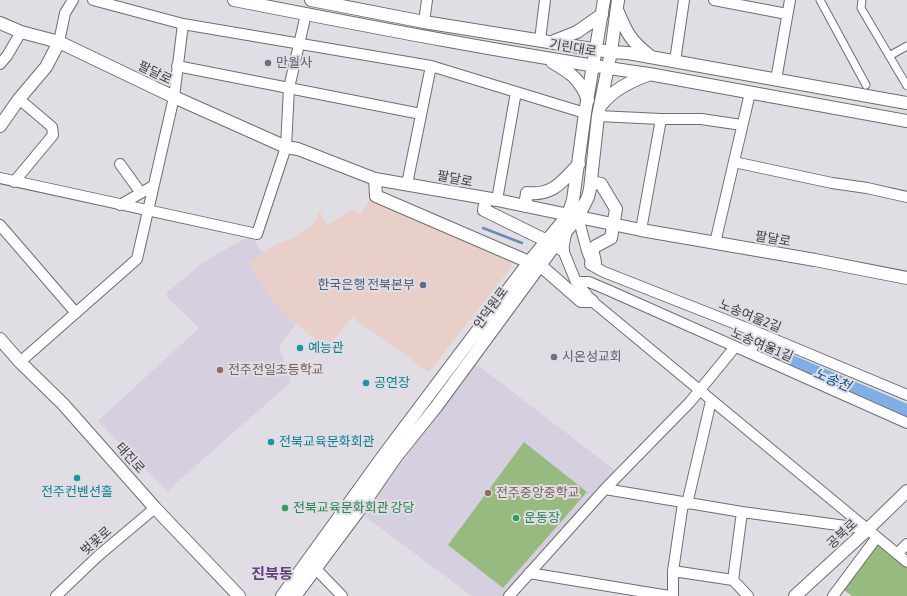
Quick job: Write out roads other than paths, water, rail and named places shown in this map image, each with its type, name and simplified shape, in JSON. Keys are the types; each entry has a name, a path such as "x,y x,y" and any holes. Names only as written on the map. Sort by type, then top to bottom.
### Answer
{"street":[{"path":"0,126 19,99 46,67 59,42 65,13 73,0"},
{"path":"93,0 183,24 431,66 585,113"},
{"name":"기린대로","path":"234,0 546,58 608,69 649,74 907,121"},
{"name":"기린대로","path":"311,0 424,22 675,61 907,104"},
{"path":"424,22 428,0"},
{"path":"545,0 545,40 572,35 596,18 602,16"},
{"path":"591,182 601,184 616,209 611,238 596,246 592,250 595,262 591,264 573,216 573,200 585,113 604,0"},
{"path":"675,61 684,0"},
{"path":"714,0 787,14"},
{"path":"776,80 790,0"},
{"path":"820,0 866,85"},
{"path":"862,0 860,8 907,86"},
{"path":"618,5 625,30 638,46 651,57"},
{"name":"안덕원로","path":"295,596 357,513 396,457 436,407 540,266 573,216 588,197 600,111 618,5"},
{"path":"0,178 257,234 286,147 289,88 306,14"},
{"name":"팔달로","path":"0,23 21,32 59,42 174,98 286,147 298,149 375,179 525,206 614,225 815,260 907,278"},
{"path":"20,362 137,259 174,98 183,24"},
{"path":"0,64 7,56 21,32"},
{"path":"890,56 907,46"},
{"path":"546,58 570,72 584,90 588,100"},
{"path":"177,66 421,114"},
{"path":"407,184 431,66"},
{"path":"649,74 631,81 609,95 600,111 661,119 701,120 742,125"},
{"path":"516,92 491,200 484,210 555,245 576,282 592,302 907,562"},
{"path":"715,243 750,93"},
{"path":"14,182 52,135 52,127 19,99"},
{"path":"641,230 661,119"},
{"path":"734,162 907,197"},
{"path":"120,164 141,193"},
{"path":"525,206 528,193 546,192 558,186 579,164"},
{"path":"375,179 376,196 529,262"},
{"path":"120,205 153,186"},
{"name":"안덕원로","path":"281,596 529,262 555,245 567,231 573,216"},
{"path":"0,225 76,313"},
{"name":"노송여울2길","path":"591,264 604,272 759,333 907,395"},
{"path":"540,266 581,301 592,302"},
{"path":"604,272 600,275 598,280 608,290"},
{"name":"노송여울1길","path":"576,282 589,282 608,290 907,423"},
{"path":"750,353 759,333"},
{"name":"태진로","path":"0,338 20,362 63,404 155,508 239,596"},
{"path":"509,596 605,490 699,391 735,347"},
{"path":"672,596 673,570 685,503 711,401"},
{"path":"605,490 873,533"},
{"name":"공북로","path":"796,596 873,533 907,491"},
{"name":"벚꽃로","path":"60,594 98,556 155,508"},
{"path":"733,580 742,512"},
{"path":"833,596 873,533"},
{"path":"897,554 907,544"},
{"path":"315,568 342,596"},
{"path":"673,570 733,580 748,596"},
{"path":"529,573 669,596"}],"waterway":[{"name":"노송천","path":"483,228 522,243"},
{"name":"노송천","path":"758,348 762,350"},
{"name":"노송천","path":"762,350 907,412"}],"place":[{"name":"만월사","path":"268,63"},
{"name":"한국은행 전북본부","path":"423,285"},
{"name":"예능관","path":"300,348"},
{"name":"시온성교회","path":"554,357"},
{"name":"전주전일초등학교","path":"220,370"},
{"name":"공연장","path":"366,383"},
{"name":"전북교육문화회관","path":"271,442"},
{"name":"전주컨벤션홀","path":"77,478"},
{"name":"전주중앙중학교","path":"488,493"},
{"name":"전북교육문화회관 강당","path":"285,508"},
{"name":"운동장","path":"516,518"}],"district":[{"name":"진북동","path":"272,574"}]}
